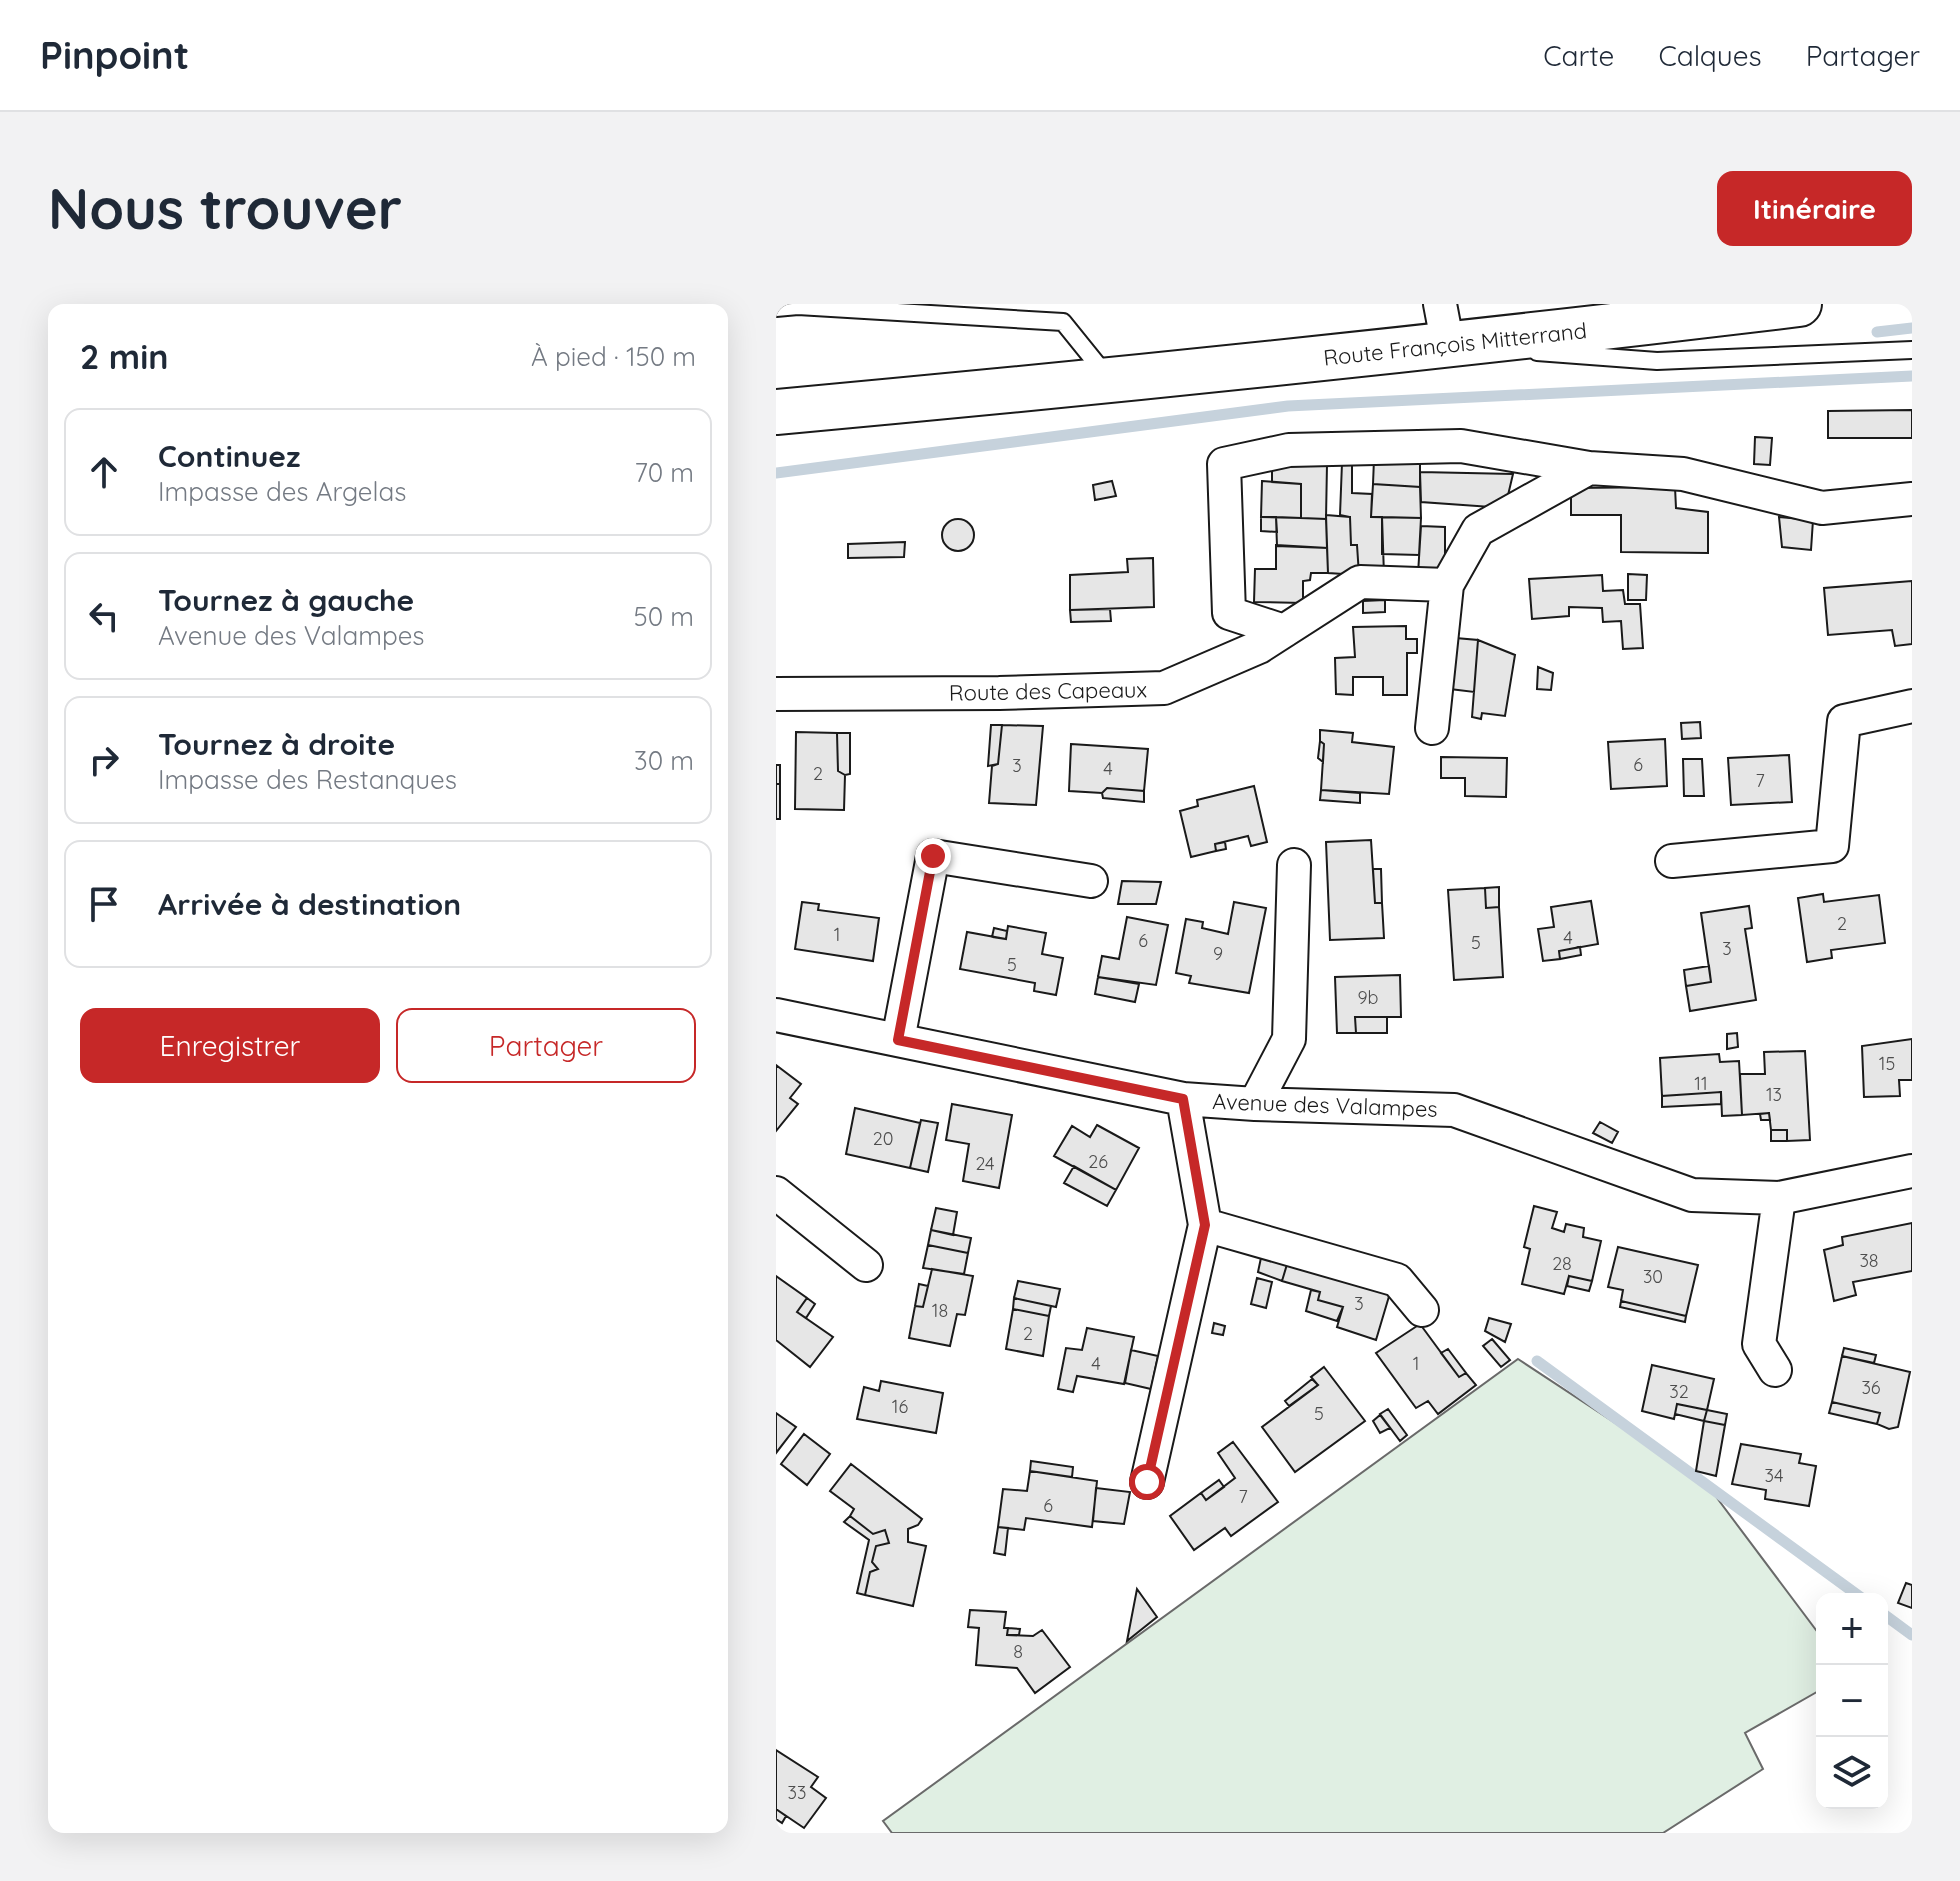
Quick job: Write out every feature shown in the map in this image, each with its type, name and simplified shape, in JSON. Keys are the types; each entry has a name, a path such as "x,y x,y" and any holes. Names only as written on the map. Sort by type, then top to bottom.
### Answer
{"main road":[{"name":"Route François Mitterrand","path":"1111,382 1444,325 1799,304"},
{"path":"776,412 1111,382"},
{"path":"776,438 1111,382"}],"street":[{"path":"1284,631 1229,613 1224,464 1289,450 1461,446 1589,468 1683,474 1822,508 1912,499"},
{"path":"1432,728 1447,585 1478,530 1589,468"},
{"name":"Route des Capeaux","path":"776,694 999,693 1164,688 1259,647 1360,582 1447,585"},
{"path":"1672,861 1832,846 1844,721 1912,706"},
{"path":"898,1040 933,856 1091,881"},
{"path":"1255,1104 1289,1039 1294,865"},
{"name":"Avenue des Valampes","path":"776,1015 1183,1099 1454,1110 1692,1195 1779,1198 1912,1171"},
{"path":"1147,1482 1205,1225 1183,1099"},
{"path":"776,1193 866,1265"},
{"path":"1775,1370 1759,1344 1779,1198"},
{"path":"1205,1225 1397,1280 1422,1310"}],"lane":[{"path":"776,308 798,306 1063,322 1111,382"},
{"path":"1444,325 1657,361 1912,350"}],"green space":[{"path":"1518,1359 1705,1482 1816,1630 1816,1692 1745,1733 1763,1769 1663,1833 892,1833 883,1821"}],"building":[{"path":"1912,410 1912,438 1828,438 1828,411"},
{"path":"1755,437 1772,438 1770,465 1754,464"},
{"path":"1420,457 1420,487 1373,484 1374,459"},
{"path":"1352,461 1352,493 1372,494 1371,517 1382,517 1384,575 1359,575 1357,545 1351,545 1350,517 1340,515 1342,463"},
{"path":"1327,464 1326,519 1301,518 1301,484 1272,482 1272,466"},
{"path":"1420,472 1513,474 1505,508 1421,502"},
{"path":"1112,481 1116,496 1095,500 1093,485"},
{"path":"1262,481 1301,484 1301,518 1261,517"},
{"path":"1373,484 1420,487 1421,518 1371,517"},
{"path":"1675,487 1676,508 1708,512 1708,553 1621,552 1621,515 1571,515 1571,488"},
{"path":"1326,515 1350,517 1351,545 1357,545 1359,575 1328,573"},
{"path":"1261,517 1276,517 1277,532 1261,531"},
{"path":"1276,517 1326,519 1327,548 1277,546"},
{"path":"1382,517 1421,518 1419,555 1382,554"},
{"path":"1779,517 1813,520 1811,550 1782,547"},
{"path":"958,519 969,524 974,535 969,546 958,551 947,546 942,535 947,524"},
{"path":"1421,526 1445,527 1445,573 1418,574"},
{"path":"905,542 904,557 848,558 848,544"},
{"path":"1276,545 1327,548 1328,573 1311,573 1310,580 1303,581 1303,603 1254,602 1255,569 1276,569"},
{"path":"1153,558 1154,607 1070,610 1070,575 1128,572 1127,559"},
{"path":"1628,574 1647,575 1646,600 1628,600"},
{"path":"1602,575 1603,591 1623,590 1625,604 1640,604 1643,648 1623,649 1621,621 1603,622 1602,608 1569,607 1569,616 1532,619 1529,579"},
{"path":"1912,581 1912,644 1895,646 1892,630 1828,635 1824,588"},
{"path":"1385,600 1385,612 1363,613 1363,601"},
{"path":"1110,609 1111,621 1071,622 1070,610"},
{"path":"1406,626 1406,639 1417,639 1417,653 1407,653 1407,695 1383,695 1383,677 1353,677 1353,695 1336,694 1335,658 1355,657 1353,627"},
{"path":"1444,637 1478,640 1474,692 1442,688"},
{"path":"1478,640 1515,655 1505,716 1482,713 1481,719 1472,717"},
{"path":"1538,667 1553,673 1551,690 1537,689"},
{"path":"1700,722 1701,738 1682,739 1681,723"},
{"path":"991,725 1002,725 998,764 988,766"},
{"path":"1002,725 1043,726 1036,805 989,803 992,766 998,764"},
{"path":"1320,730 1353,733 1352,742 1394,747 1389,794 1321,790 1324,744 1320,741"},
{"path":"796,732 837,733 838,771 845,775 844,810 795,809"},
{"path":"837,733 850,733 850,774 838,771"},
{"path":"1665,739 1667,786 1611,789 1608,742"},
{"path":"1320,741 1324,744 1323,762 1318,758"},
{"path":"1071,744 1148,749 1144,791 1107,788 1102,793 1069,791"},
{"path":"1789,755 1792,802 1731,805 1728,758"},
{"path":"1441,757 1507,758 1506,797 1465,796 1465,778 1441,778"},
{"path":"1683,759 1702,759 1704,796 1684,796"},
{"path":"776,765 780,765 780,784 776,784"},
{"path":"776,784 780,784 780,819 776,819"},
{"path":"1254,786 1267,842 1251,846 1248,836 1215,844 1216,851 1191,857 1180,811 1198,806 1197,800"},
{"path":"1107,788 1144,791 1144,802 1103,798 1102,793"},
{"path":"1321,790 1360,793 1360,803 1320,800"},
{"path":"1371,840 1375,903 1382,903 1384,938 1330,940 1326,842"},
{"path":"1225,842 1226,849 1216,851 1215,844"},
{"path":"1373,869 1381,869 1382,903 1375,903"},
{"path":"1122,881 1161,882 1156,904 1118,904"},
{"path":"1499,887 1499,907 1486,908 1485,888"},
{"path":"1485,888 1486,908 1499,907 1503,977 1454,980 1448,890"},
{"path":"1823,894 1824,902 1879,895 1885,943 1831,950 1832,958 1807,962 1798,898"},
{"path":"1591,901 1598,944 1559,951 1560,959 1543,961 1538,929 1554,927 1551,907"},
{"path":"802,902 819,904 818,910 879,918 873,961 795,949"},
{"path":"1234,902 1266,908 1249,993 1189,983 1191,976 1176,973 1186,919 1203,922 1202,928 1228,934"},
{"path":"1749,906 1752,928 1745,929 1756,1000 1690,1011 1686,986 1711,982 1701,913"},
{"path":"1127,917 1168,925 1156,985 1098,977 1102,956 1119,959"},
{"path":"1008,926 1046,933 1042,954 1063,958 1056,995 1034,991 1035,983 960,969 967,932 1006,939"},
{"path":"994,928 1007,931 1006,939 992,937"},
{"path":"1580,947 1581,955 1560,959 1559,951"},
{"path":"1709,966 1711,982 1686,986 1684,970"},
{"path":"1400,975 1401,1017 1355,1017 1356,1033 1337,1033 1335,977"},
{"path":"1098,977 1139,984 1135,1002 1095,994"},
{"path":"1355,1017 1387,1017 1387,1033 1356,1033"},
{"path":"1737,1033 1738,1047 1727,1049 1727,1034"},
{"path":"1912,1039 1912,1080 1899,1080 1900,1096 1864,1097 1862,1046"},
{"path":"1805,1051 1810,1140 1787,1141 1787,1130 1771,1130 1769,1113 1742,1115 1740,1074 1765,1074 1764,1052"},
{"path":"1719,1054 1720,1062 1739,1061 1742,1115 1722,1116 1721,1092 1662,1096 1660,1058"},
{"path":"776,1065 801,1084 790,1098 798,1104 776,1131"},
{"path":"1721,1092 1721,1104 1662,1107 1662,1096"},
{"path":"952,1104 1012,1115 999,1188 963,1181 969,1144 946,1140"},
{"path":"855,1108 920,1123 910,1168 846,1154"},
{"path":"1769,1113 1770,1120 1761,1120 1760,1114"},
{"path":"921,1120 938,1123 928,1172 910,1168"},
{"path":"1600,1122 1618,1132 1612,1143 1593,1133"},
{"path":"1097,1125 1139,1148 1116,1190 1054,1156 1072,1126 1090,1137"},
{"path":"1771,1130 1787,1130 1787,1141 1771,1141"},
{"path":"1074,1166 1116,1190 1107,1206 1064,1183"},
{"path":"1534,1206 1557,1212 1552,1228 1564,1232 1566,1224 1584,1228 1583,1237 1601,1241 1592,1281 1569,1276 1564,1294 1522,1284 1530,1249 1524,1247"},
{"path":"936,1208 957,1212 953,1235 931,1230"},
{"path":"1912,1223 1912,1271 1853,1282 1856,1295 1834,1301 1824,1250 1843,1245 1842,1237"},
{"path":"931,1230 971,1238 968,1253 928,1245"},
{"path":"928,1245 968,1253 964,1274 923,1268"},
{"path":"1618,1247 1698,1265 1686,1316 1621,1301 1623,1290 1608,1287"},
{"path":"1262,1253 1288,1261 1282,1281 1258,1272"},
{"path":"1288,1261 1390,1293 1376,1340 1337,1327 1343,1307 1318,1300 1320,1292 1282,1281"},
{"path":"932,1269 973,1276 965,1315 957,1314 950,1346 909,1338 915,1306 923,1307"},
{"path":"776,1276 807,1298 797,1312 833,1337 810,1367 776,1340"},
{"path":"1569,1276 1592,1281 1589,1291 1567,1286"},
{"path":"1257,1278 1272,1282 1266,1308 1251,1304"},
{"path":"1018,1281 1060,1289 1056,1307 1014,1298"},
{"path":"919,1284 928,1286 923,1307 915,1306"},
{"path":"1311,1290 1320,1292 1318,1300 1343,1307 1337,1321 1306,1311"},
{"path":"807,1298 815,1304 806,1318 797,1312"},
{"path":"1014,1298 1051,1306 1049,1316 1013,1309"},
{"path":"1621,1301 1686,1316 1685,1322 1620,1307"},
{"path":"1013,1309 1049,1316 1043,1356 1006,1349"},
{"path":"1489,1318 1511,1324 1505,1342 1485,1331"},
{"path":"1214,1323 1225,1326 1223,1335 1212,1333"},
{"path":"1420,1324 1459,1377 1466,1373 1476,1385 1438,1414 1428,1401 1416,1408 1376,1353"},
{"path":"1087,1328 1134,1337 1124,1384 1077,1376 1073,1392 1058,1389 1066,1348 1082,1350"},
{"path":"1492,1339 1510,1360 1501,1367 1483,1346"},
{"path":"1844,1348 1876,1355 1874,1363 1842,1356"},
{"path":"1448,1349 1466,1373 1459,1377 1441,1353"},
{"path":"1131,1350 1158,1356 1151,1389 1125,1383"},
{"path":"1842,1356 1910,1372 1898,1427 1889,1429 1877,1424 1880,1413 1832,1402"},
{"path":"1652,1365 1714,1379 1707,1410 1677,1404 1674,1419 1642,1411"},
{"path":"1324,1367 1365,1421 1295,1472 1262,1427 1318,1385 1311,1377"},
{"path":"1312,1379 1318,1385 1289,1406 1285,1401"},
{"path":"881,1381 943,1393 936,1433 857,1419 864,1387 879,1391"},
{"path":"1832,1402 1880,1413 1877,1424 1829,1413"},
{"path":"1677,1404 1707,1410 1704,1421 1675,1414"},
{"path":"1388,1409 1407,1435 1400,1441 1380,1414"},
{"path":"1707,1410 1727,1414 1725,1425 1704,1421"},
{"path":"776,1413 796,1427 776,1453"},
{"path":"1380,1415 1390,1428 1380,1433 1373,1421"},
{"path":"1704,1421 1725,1425 1716,1476 1696,1471"},
{"path":"804,1434 830,1454 807,1485 781,1464"},
{"path":"1233,1442 1278,1502 1231,1536 1225,1528 1194,1550 1170,1516 1201,1493 1206,1500 1235,1478 1218,1453"},
{"path":"1741,1444 1801,1454 1799,1463 1816,1466 1809,1506 1765,1499 1766,1490 1732,1484"},
{"path":"1031,1461 1073,1467 1072,1477 1030,1471"},
{"path":"851,1464 922,1519 918,1525 908,1529 908,1542 926,1546 913,1606 865,1595 870,1572 878,1569 872,1562 876,1546 889,1543 885,1530 873,1534 850,1516 854,1509 830,1491"},
{"path":"1030,1471 1097,1481 1092,1527 1026,1518 1024,1530 998,1527 1003,1489 1027,1491"},
{"path":"1219,1480 1224,1487 1206,1500 1201,1493"},
{"path":"1096,1488 1130,1492 1124,1524 1093,1521"},
{"path":"850,1516 873,1534 885,1530 889,1543 876,1546 872,1562 878,1569 870,1572 865,1595 857,1593 869,1540 844,1522"},
{"path":"998,1527 1008,1528 1005,1555 994,1553"},
{"path":"1906,1583 1912,1585 1912,1608 1898,1603"},
{"path":"1137,1589 1157,1617 1127,1641"},
{"path":"970,1610 1006,1612 1004,1628 1008,1628 1007,1635 1033,1636 1042,1630 1070,1667 1035,1693 1017,1668 976,1665 979,1628 968,1627"},
{"path":"1008,1628 1020,1629 1019,1635 1007,1635"},
{"path":"776,1750 818,1777 811,1787 826,1798 804,1828 776,1809"},
{"path":"776,1809 786,1816 782,1823 776,1819"}],"waterway":[{"path":"1877,332 1912,328"},
{"path":"776,473 1288,406 1912,376"},
{"path":"1537,1361 1855,1593"},
{"path":"1888,1617 1912,1635"}],"route":[{"path":"933,856 898,1040 1183,1099 1205,1225 1147,1482"}]}
